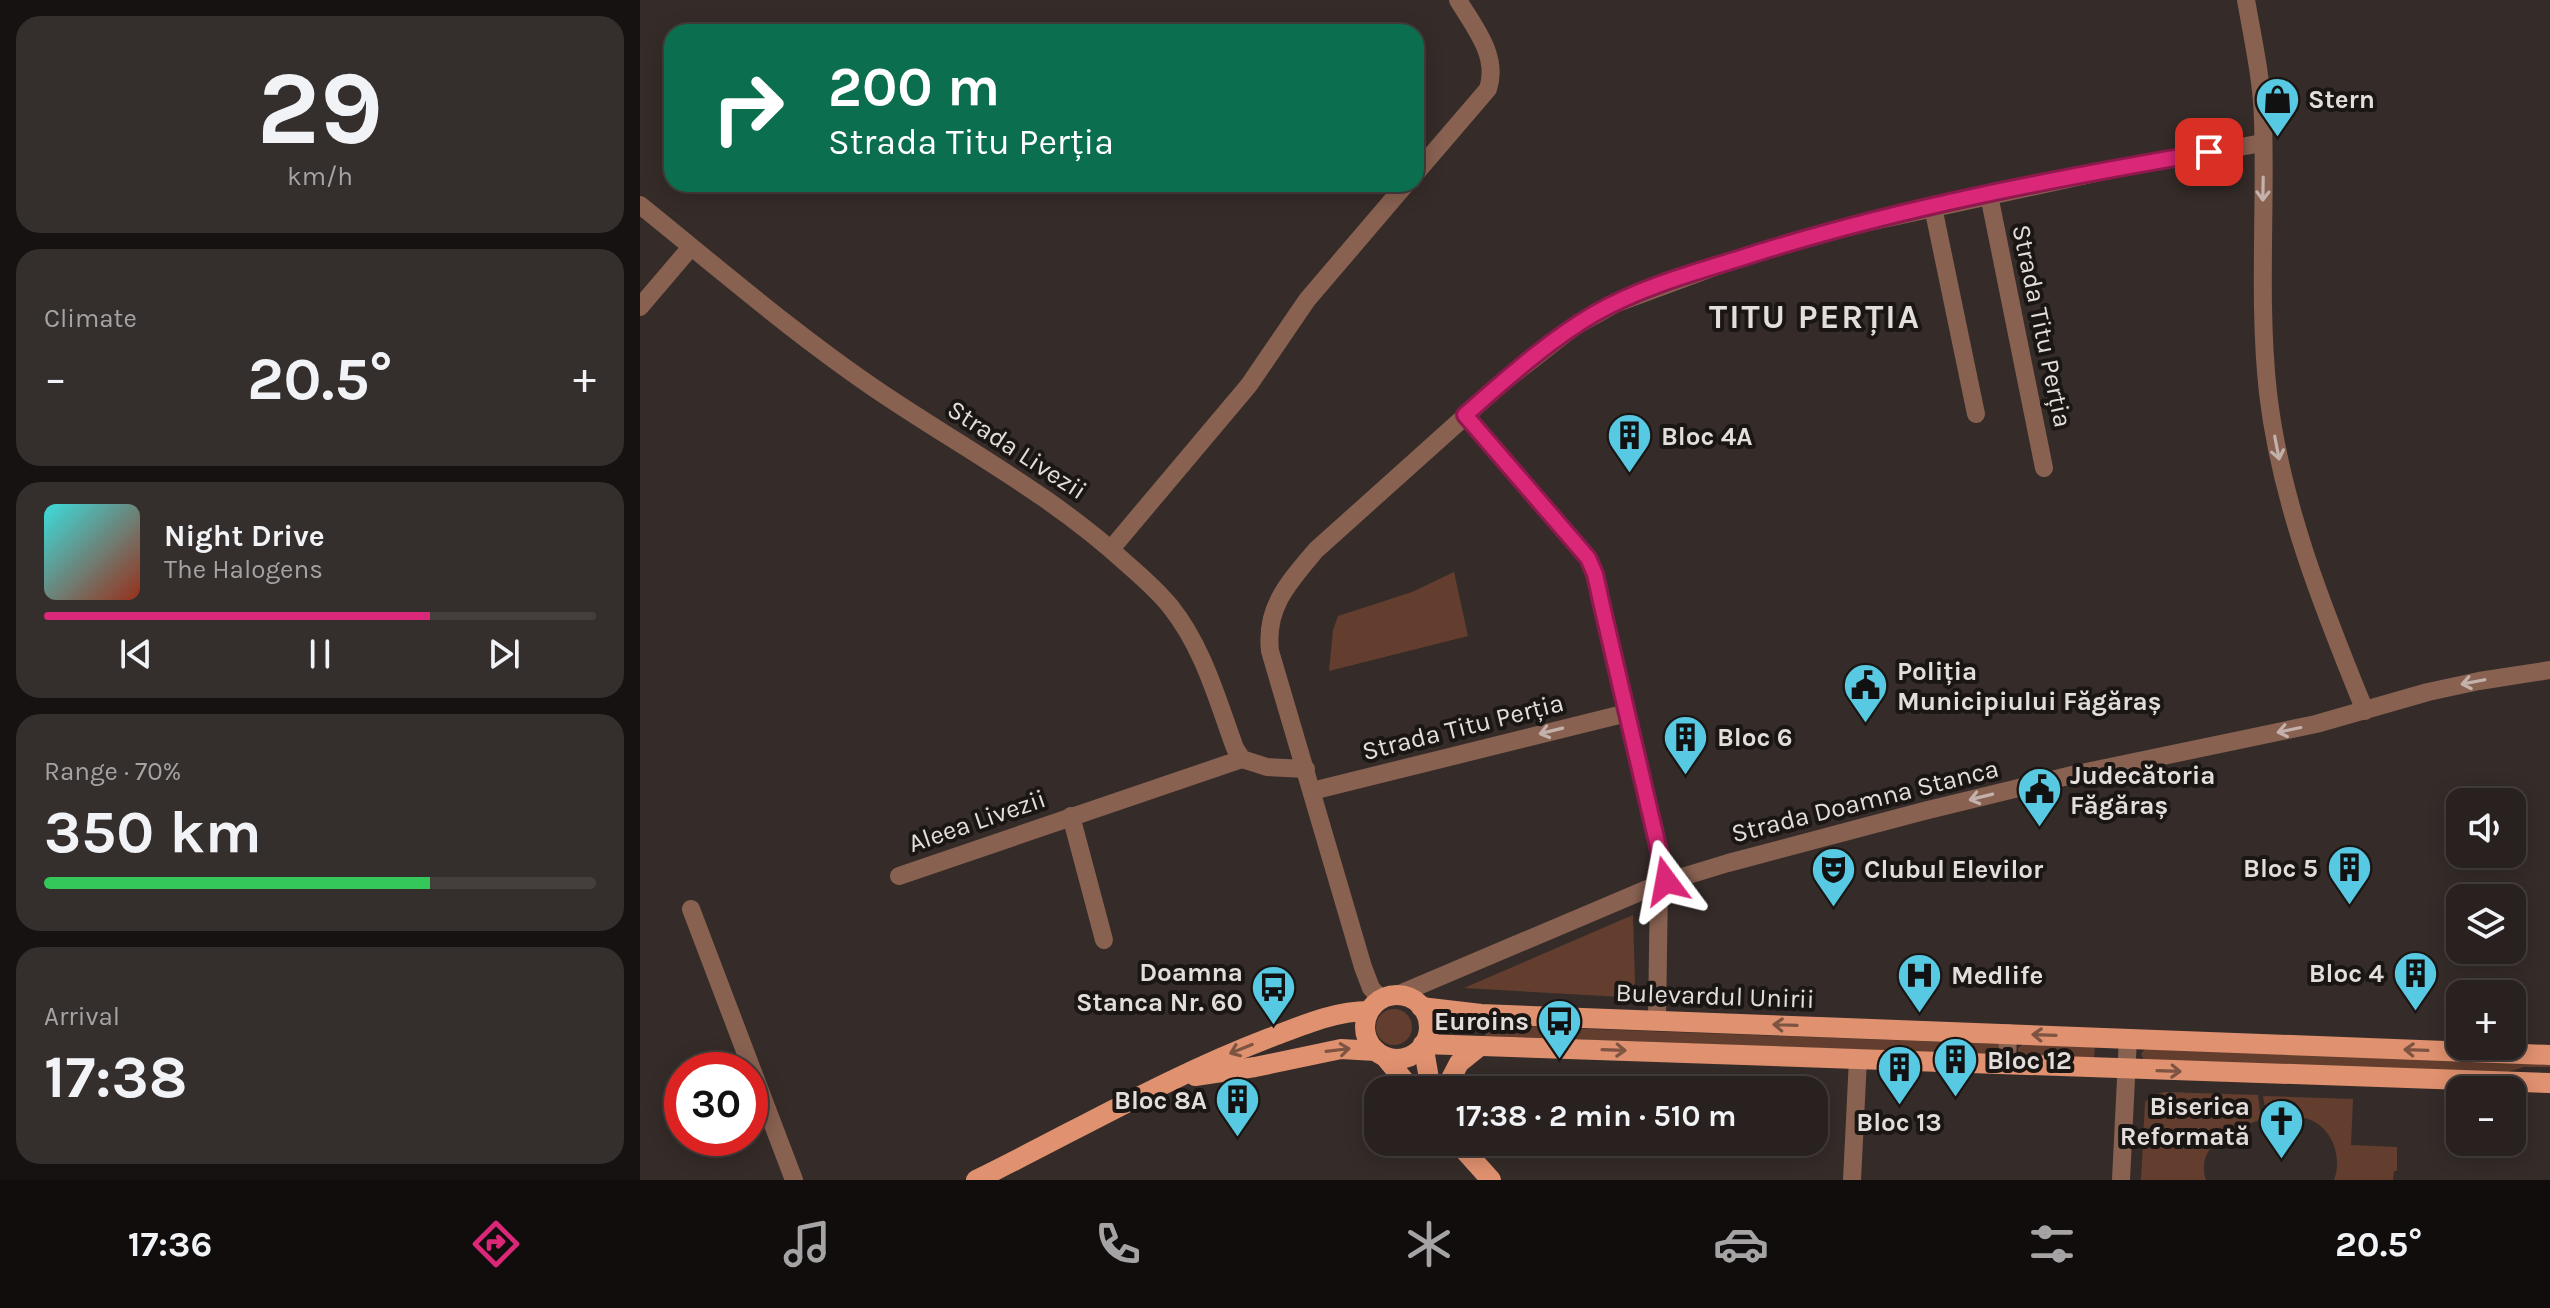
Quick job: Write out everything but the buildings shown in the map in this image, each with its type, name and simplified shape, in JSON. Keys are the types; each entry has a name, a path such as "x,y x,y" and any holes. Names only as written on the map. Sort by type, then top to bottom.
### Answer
{"main road":[{"path":"1400,1076 1369,1043 1365,1032 1365,1021 1382,1002 1415,1001 1421,1007 1428,1025 1423,1044 1429,1076"},
{"name":"Strada Doamna Stanca","path":"976,1180 1139,1095 1218,1058 1320,1020 1382,1002"},
{"name":"Bulevardul Unirii","path":"1421,1007 1481,1014 2550,1055"},
{"path":"1380,1054 1406,1057 1423,1044 2550,1083"},
{"path":"1452,1076 1459,1063 1480,1046"},
{"name":"Strada Doamna Stanca","path":"1179,1078 1255,1067 1341,1049 1380,1054"},
{"path":"1470,1156 1491,1180"}],"street":[{"path":"1424,164 1488,89 1491,80 1487,50 1458,0"},
{"path":"2246,0 2260,87 2263,143 2261,275 2273,429 2303,549 2365,711"},
{"name":"Strada Titu Perția","path":"1382,1002 1366,978 1270,651 1269,627 1276,604 1316,550 1501,384 1574,327 1617,303 1769,249 1837,229 2128,166 2263,143"},
{"path":"1111,549 1249,385 1307,300 1399,192"},
{"name":"Strada Titu Perția","path":"1989,195 2044,468"},
{"name":"Strada Livezii","path":"640,205 847,369 1034,489 1111,549 1170,606 1194,641 1242,759"},
{"path":"1933,207 1976,414"},
{"path":"640,307 691,247"},
{"path":"1465,415 1588,558 1595,574 1662,883 1657,1020"},
{"name":"Strada Doamna Stanca","path":"1382,1002 1662,883 1859,828 2072,775 2316,724 2436,690 2550,670"},
{"name":"Strada Titu Perția","path":"1312,791 1627,713"},
{"path":"1242,759 1267,767 1306,769"},
{"name":"Aleea Livezii","path":"899,876 1242,759"},
{"name":"Aleea Livezii","path":"1071,816 1104,940"},
{"path":"691,909 794,1180"},
{"path":"2007,1064 2008,1033"},
{"path":"2121,1180 2128,1038"},
{"path":"1852,1180 1858,1059"}],"shaded area":[{"path":"1454,572 1468,636 1329,671 1333,630 1338,616 1412,592"},
{"path":"1633,915 1635,982 1630,994 1623,997 1464,988"},
{"path":"1394,1009 1407,1014 1412,1027 1407,1040 1394,1045 1381,1040 1376,1027 1381,1014"},
{"path":"1485,1025 1999,1044 1998,1054 1990,1054 1485,1036"},
{"path":"2023,1044 2095,1047 2094,1058 2023,1056 2018,1048"},
{"path":"2145,1049 2550,1064 2550,1067 2524,1067 2502,1074 2144,1060 2141,1054"},
{"path":"2165,1092 2258,1095 2261,1120 2228,1133 2211,1147 2204,1167 2206,1180 2141,1180 2145,1102 2152,1095"},
{"path":"2263,1096 2353,1099 2351,1145 2397,1147 2397,1171 2394,1171 2393,1180 2334,1180 2336,1152 2322,1127 2305,1118 2267,1119"}],"place":[{"name":"Stern","path":"2277,138"},
{"name":"Bloc 4A","path":"1630,475"},
{"name":"Poliția Municipiului Făgăraș","path":"1866,725"},
{"name":"Bloc 6","path":"1686,776"},
{"name":"Judecătoria Făgăraș","path":"2039,829"},
{"name":"Bloc 5","path":"2349,907"},
{"name":"Clubul Elevilor","path":"1833,908"},
{"name":"Bloc 4","path":"2415,1012"},
{"name":"Medlife","path":"1920,1014"},
{"name":"Doamna Stanca Nr. 60","path":"1274,1026"},
{"name":"Euroins","path":"1560,1060"},
{"name":"Bloc 12","path":"1956,1099"},
{"name":"Bloc 13","path":"1899,1106"},
{"name":"Bloc 8A","path":"1238,1139"},
{"name":"Biserica Reformată","path":"2281,1160"}],"district":[{"name":"TITU PERȚIA","path":"1815,317"}],"route":[{"path":"1666,881 1595,574 1577,544 1465,415 1574,327 1642,292 1837,229 2128,166 2209,152"}]}
